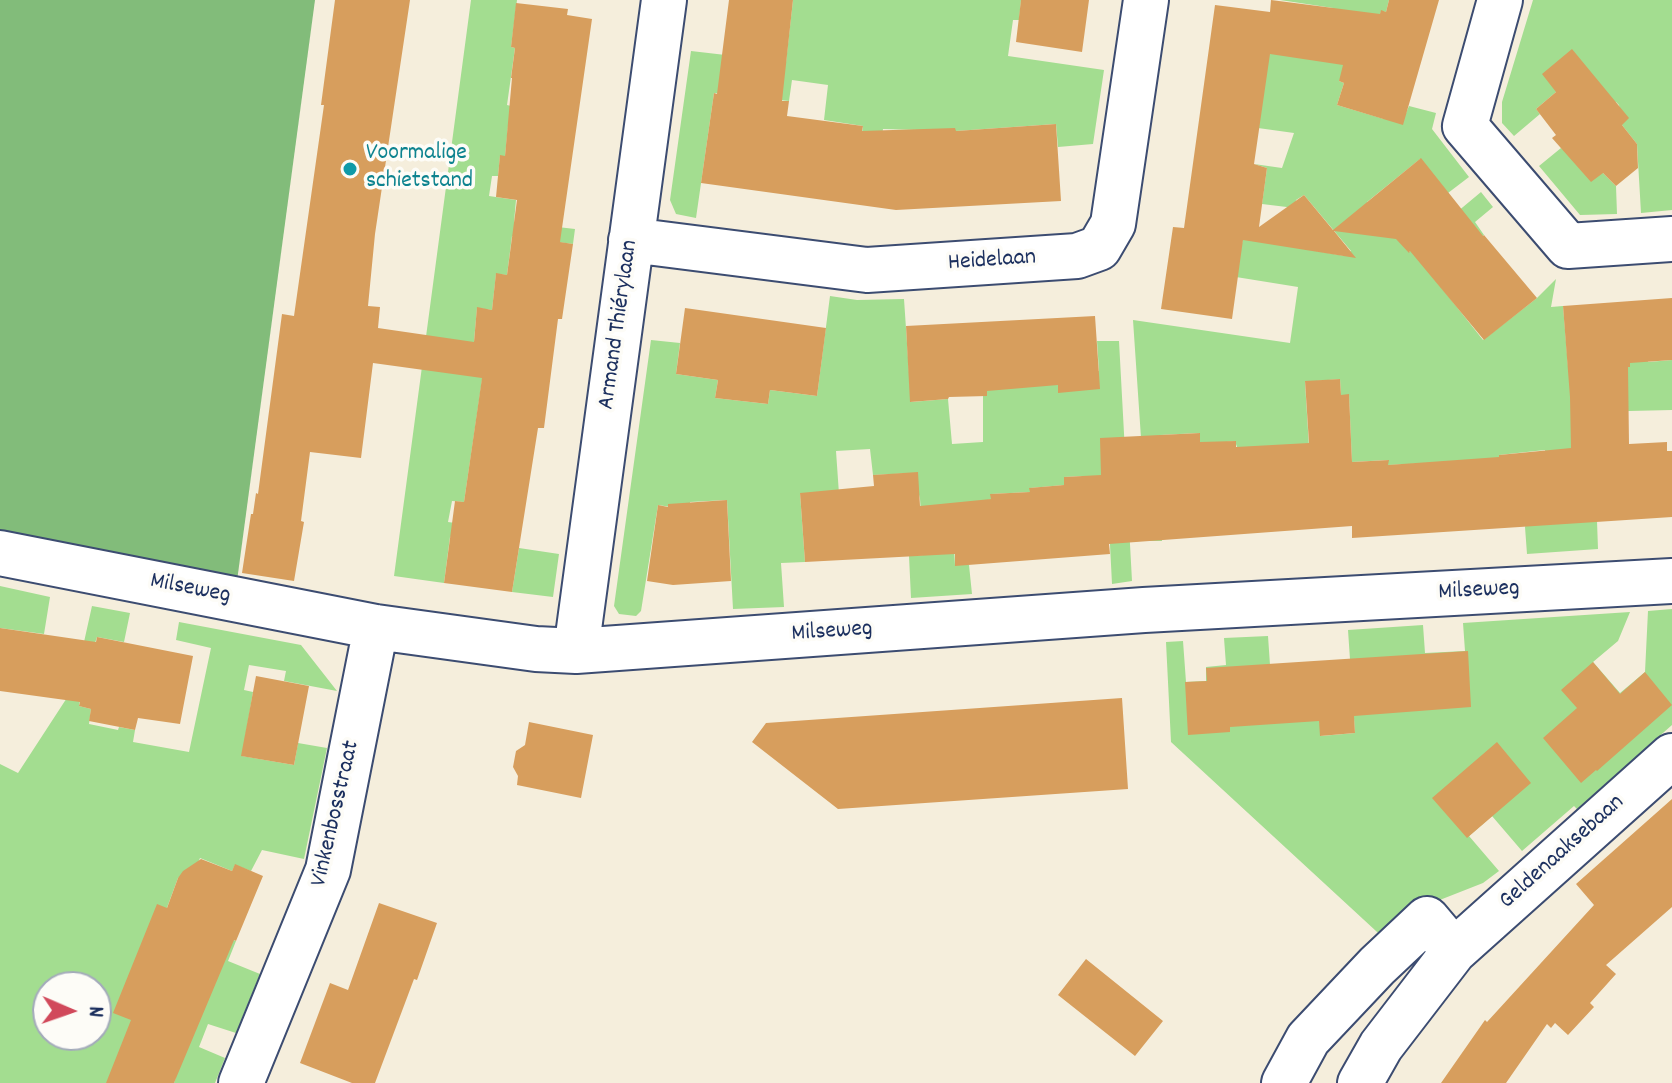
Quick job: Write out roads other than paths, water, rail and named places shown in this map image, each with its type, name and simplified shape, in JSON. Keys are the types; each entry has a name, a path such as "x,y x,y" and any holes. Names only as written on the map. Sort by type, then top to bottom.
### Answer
{"street":[{"name":"Armand Thiérylaan","path":"576,651 664,0"},
{"name":"Heidelaan","path":"631,240 867,270 1077,256 1099,248 1113,224 1146,0"},
{"path":"1500,0 1465,126 1568,246 1672,239"},
{"name":"Milseweg","path":"0,553 376,627 536,649 576,651 1144,610 1672,581"},
{"name":"Vinkenbosstraat","path":"241,1083 328,870 376,627"},
{"name":"Geldenaaksebaan","path":"1360,1083 1381,1046 1454,951 1672,756"},
{"path":"1284,1083 1308,1039 1377,966 1427,919 1454,951"}],"place":[{"name":"Voormalige schietstand","path":"350,169"}]}
